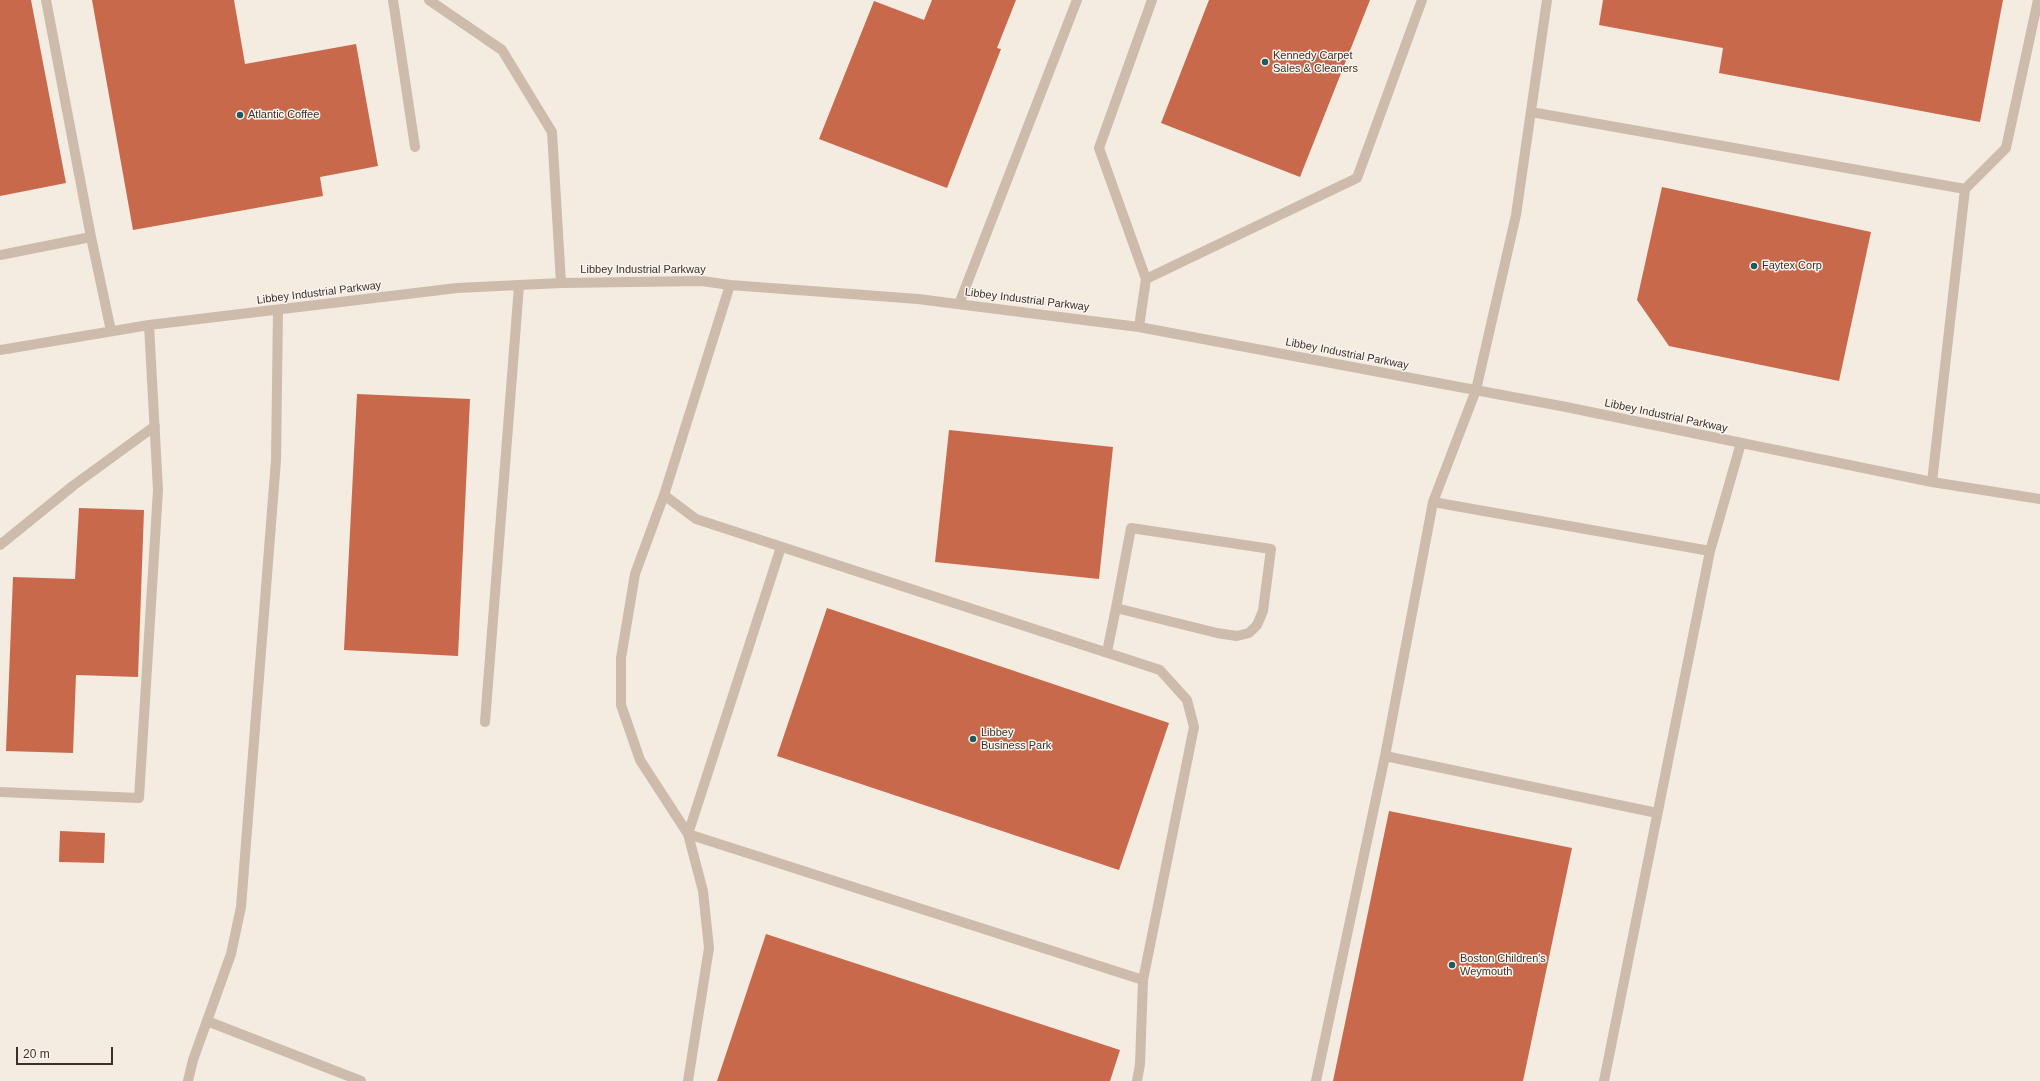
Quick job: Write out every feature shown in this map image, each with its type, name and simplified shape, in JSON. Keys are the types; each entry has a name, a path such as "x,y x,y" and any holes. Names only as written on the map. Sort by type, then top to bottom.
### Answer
{"street":[{"path":"46,0 90,237 111,331"},
{"path":"394,0 415,147"},
{"path":"429,0 502,50 552,132 561,283"},
{"path":"959,304 1077,0"},
{"path":"1139,327 1146,279 1099,148 1152,0"},
{"path":"1146,279 1357,178 1422,0"},
{"path":"1316,1081 1385,756 1433,502 1476,390 1516,216 1547,0"},
{"path":"1932,482 1965,189 2006,148 2038,0"},
{"path":"1531,112 1965,189"},
{"path":"0,255 90,237"},
{"name":"Libbey Industrial Parkway","path":"0,350 149,325 457,288 561,283 702,281 730,285 918,299 1139,327 1476,390 1932,482 2040,499"},
{"path":"688,1081 709,948 703,891 688,834 640,760 621,705 621,658 635,574 664,494 730,285"},
{"path":"485,722 519,286"},
{"path":"188,1081 193,1060 232,954 241,907 276,460 278,310"},
{"path":"0,792 139,798 158,490 149,325"},
{"path":"0,546 74,485 155,426"},
{"path":"1604,1081 1710,551 1741,444"},
{"path":"664,494 696,520 1160,670 1187,700 1194,727 1143,980 1140,1064 1137,1081"},
{"path":"1433,502 1710,551"},
{"path":"1107,652 1131,528 1271,549 1263,611 1257,625 1249,632 1237,636 1217,633 1116,608"},
{"path":"688,834 781,547"},
{"path":"1385,756 1657,813"},
{"path":"688,834 1143,980"},
{"path":"207,1021 362,1081"}],"building":[{"path":"0,0 31,0 66,183 0,196"},
{"name":"Atlantic Coffee","path":"92,0 234,0 245,64 356,44 378,166 320,177 323,196 133,230"},
{"path":"932,0 1016,0 997,48 1001,49 947,188 819,139 874,1 924,20"},
{"name":"Kennedy Carpet Sales & Cleaners","path":"1209,0 1370,0 1300,177 1161,123"},
{"path":"1603,0 2003,0 1980,122 1719,73 1723,48 1599,25"},
{"name":"Faytex Corp","path":"1662,187 1871,232 1839,381 1669,346 1637,300"},
{"path":"357,394 470,399 458,656 344,650"},
{"path":"949,430 1113,447 1099,579 935,562"},
{"path":"79,508 144,510 138,677 76,675 73,753 6,751 13,577 75,579"},
{"name":"Libbey Business Park","path":"827,608 1169,723 1119,870 777,756"},
{"name":"Boston Children's Weymouth","path":"1389,811 1572,848 1523,1081 1333,1081"},
{"path":"60,831 105,833 104,863 59,862"},
{"path":"766,934 1120,1050 1110,1081 717,1081"}],"place":[{"name":"Kennedy Carpet Sales & Cleaners","path":"1265,62"},
{"name":"Atlantic Coffee","path":"240,115"},
{"name":"Faytex Corp","path":"1754,266"},
{"name":"Libbey Business Park","path":"973,739"},
{"name":"Boston Children's Weymouth","path":"1452,965"}]}
